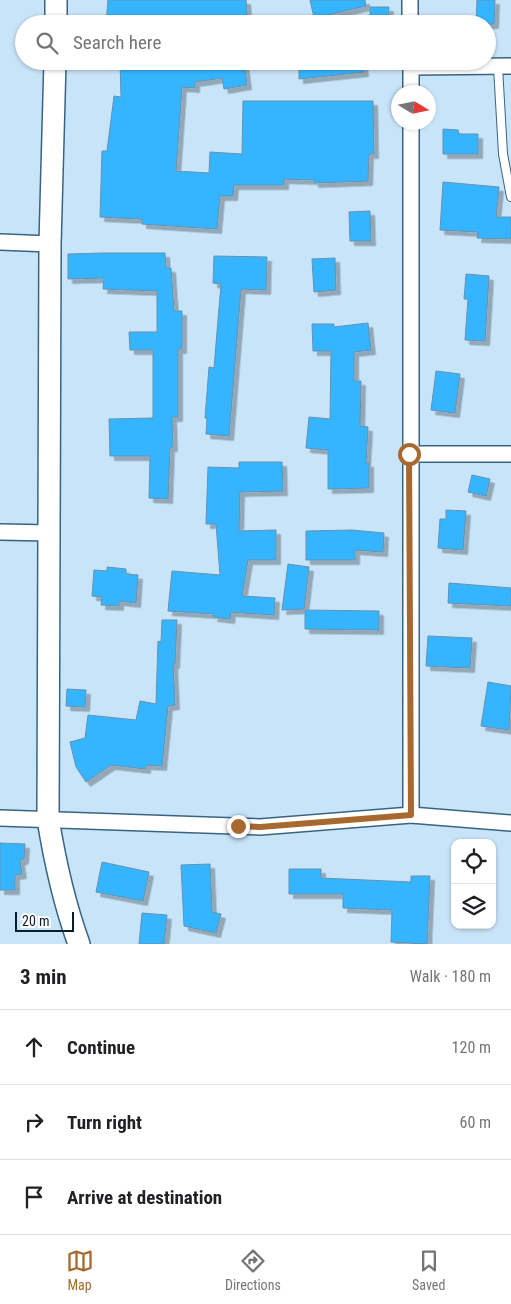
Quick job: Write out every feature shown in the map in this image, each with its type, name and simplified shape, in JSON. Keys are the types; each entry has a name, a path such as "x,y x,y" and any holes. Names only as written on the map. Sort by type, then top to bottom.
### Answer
{"street":[{"path":"56,0 56,15"},
{"path":"410,0 410,15"},
{"path":"55,70 50,244 48,819 56,870 66,906 80,944"},
{"path":"411,70 411,85"},
{"path":"411,130 409,454 411,815"},
{"path":"0,242 50,244"},
{"path":"409,454 511,454"},
{"path":"0,532 50,533"},
{"path":"0,818 260,827 411,815 511,823"}],"lane":[{"path":"505,67 503,154 511,197"}],"building":[{"path":"108,0 246,0 247,15 107,15"},
{"path":"310,0 365,0 366,6 327,15 313,15"},
{"path":"477,0 495,0 494,15 476,15"},
{"path":"370,7 389,7 389,15 370,15"},
{"path":"120,70 245,70 247,85 224,89 222,78 195,82 195,88 182,87 176,171 209,173 210,152 242,154 243,101 373,101 374,154 369,154 368,181 314,183 314,180 284,179 284,185 234,185 233,196 220,196 217,229 142,224 142,219 100,217 102,151 107,151 114,96 121,97"},
{"path":"299,70 364,70 364,72 299,79"},
{"path":"443,129 458,130 459,134 478,134 478,154 443,154"},
{"path":"443,182 499,187 496,217 511,217 511,239 477,238 478,232 440,230"},
{"path":"370,211 371,241 350,241 349,212"},
{"path":"165,253 166,268 171,268 174,311 182,311 182,349 178,349 178,417 172,417 173,447 170,447 168,499 149,498 150,456 110,456 109,419 153,418 153,350 130,350 129,332 157,332 157,291 103,289 104,278 68,279 68,254"},
{"path":"214,256 267,257 266,290 241,289 229,436 206,434 207,418 205,418 209,367 214,368 221,284 213,283"},
{"path":"335,258 336,290 314,292 312,259"},
{"path":"466,274 489,276 485,341 465,340 468,299 464,299"},
{"path":"368,323 371,350 354,352 354,381 361,381 360,426 368,427 366,463 369,463 369,488 328,489 328,450 306,448 309,417 330,419 331,351 313,351 312,324 334,324 334,327"},
{"path":"436,371 460,374 455,413 431,410"},
{"path":"239,462 282,462 283,491 240,492 239,531 276,530 276,560 248,560 242,596 275,598 274,615 231,612 230,619 213,617 214,614 168,611 172,571 220,575 216,524 206,524 208,467 239,468"},
{"path":"472,475 490,479 486,496 468,492"},
{"path":"446,510 466,511 463,550 438,548 440,519 446,519"},
{"path":"352,530 384,533 383,552 355,550 355,560 306,560 306,531"},
{"path":"288,564 309,567 304,609 282,610"},
{"path":"107,567 126,569 126,574 138,575 136,603 119,601 119,606 101,605 102,597 92,596 94,570 107,571"},
{"path":"449,583 511,588 511,606 448,603"},
{"path":"305,610 379,611 379,630 305,629"},
{"path":"162,620 177,620 175,664 173,664 175,705 168,706 162,766 146,765 146,769 111,765 86,782 76,767 70,742 85,738 88,715 136,720 140,701 156,704 158,641 161,642"},
{"path":"428,636 472,638 470,668 426,666"},
{"path":"488,682 511,686 509,730 481,726"},
{"path":"67,689 86,690 85,707 66,706"},
{"path":"0,843 25,844 24,859 20,861 22,874 15,875 15,890 0,890"},
{"path":"102,862 149,872 143,901 96,892"},
{"path":"210,864 212,912 221,914 216,933 184,926 181,865"},
{"path":"289,869 321,869 321,878 411,882 411,876 430,876 427,944 391,942 392,910 343,908 343,894 289,894"},
{"path":"142,913 167,915 164,944 139,944"}],"route":[{"path":"238,826 260,827 411,815 409,454"}]}
